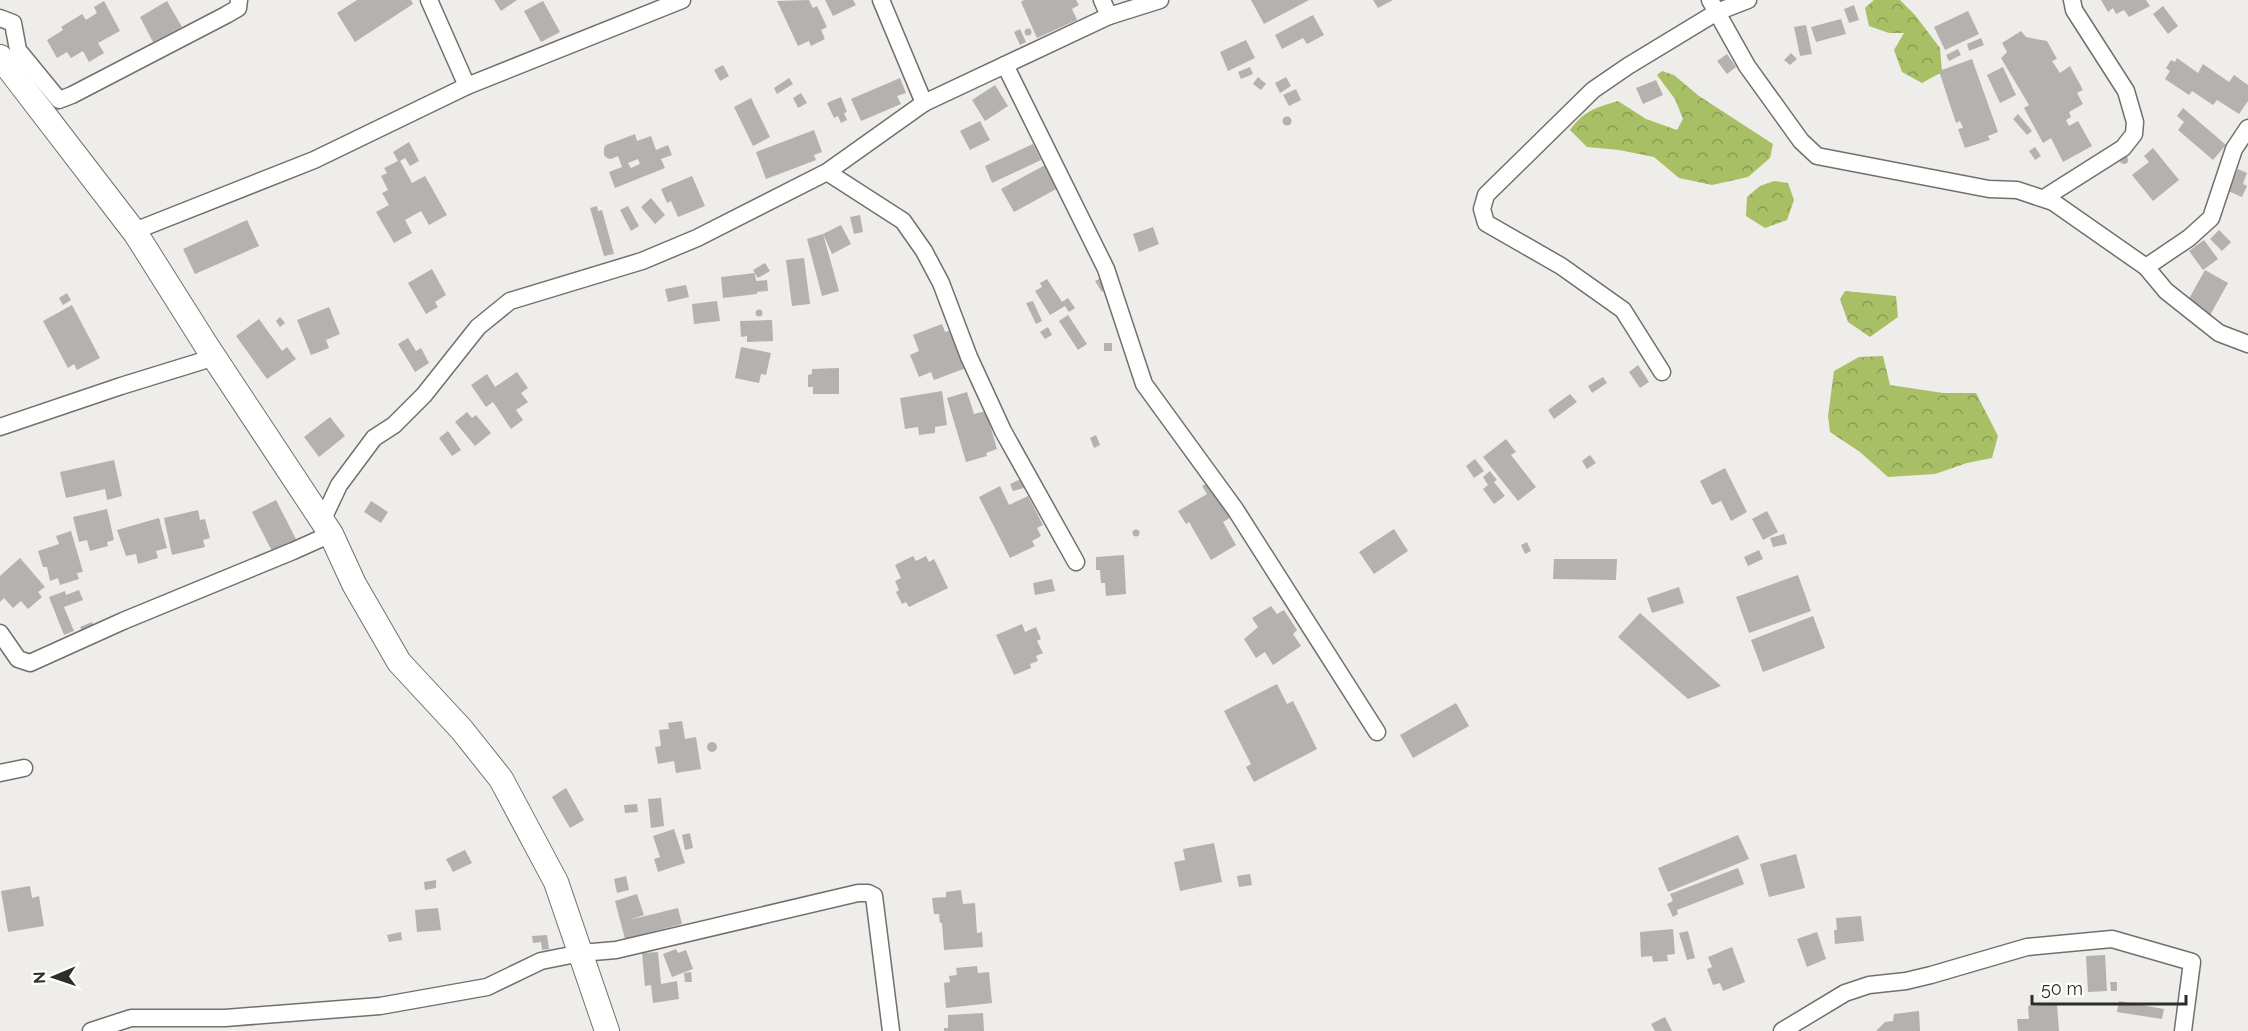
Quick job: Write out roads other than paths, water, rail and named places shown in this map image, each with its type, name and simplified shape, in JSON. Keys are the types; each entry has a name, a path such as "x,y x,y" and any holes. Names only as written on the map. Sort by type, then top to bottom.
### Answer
{"street":[{"path":"0,18 13,23 18,50 59,100 238,9 239,0"},
{"path":"429,0 467,86"},
{"path":"136,234 142,228 314,160 467,86 681,0"},
{"path":"881,0 924,103"},
{"path":"0,633 18,659 30,663 123,621 293,551 326,528 339,485 374,438 394,425 424,395 478,327 510,301 642,261 697,238 827,172 924,103 1005,64 1106,8 1160,0"},
{"path":"1662,372 1623,310 1561,266 1486,223 1482,209 1483,203 1486,195 1593,90 1714,6 1748,0"},
{"path":"2044,198 2123,148 2134,134 2135,122 2126,91 2074,10 2072,0"},
{"path":"1714,6 1747,66 1801,141 1817,156 1989,189 2017,190 2044,198 2068,211 2146,267 2166,291 2219,333 2248,344"},
{"path":"0,57 136,234 326,528 354,584 399,662 462,730 501,779 556,882 607,1031"},
{"path":"1005,64 1106,269 1144,384 1235,508 1377,732"},
{"path":"2146,267 2189,238 2211,218 2234,149 2248,128"},
{"path":"827,172 903,221 924,251 1003,431 1076,562"},
{"path":"0,427 215,357"},
{"path":"0,773 24,768"},
{"path":"91,1031 131,1018 225,1018 380,1006 487,987 541,961 581,953 616,950 858,893 868,893 874,896 891,1031"},
{"path":"1782,1031 1845,993 1869,985 1906,981 2027,947 2112,939 2192,962 2183,1031"}]}
